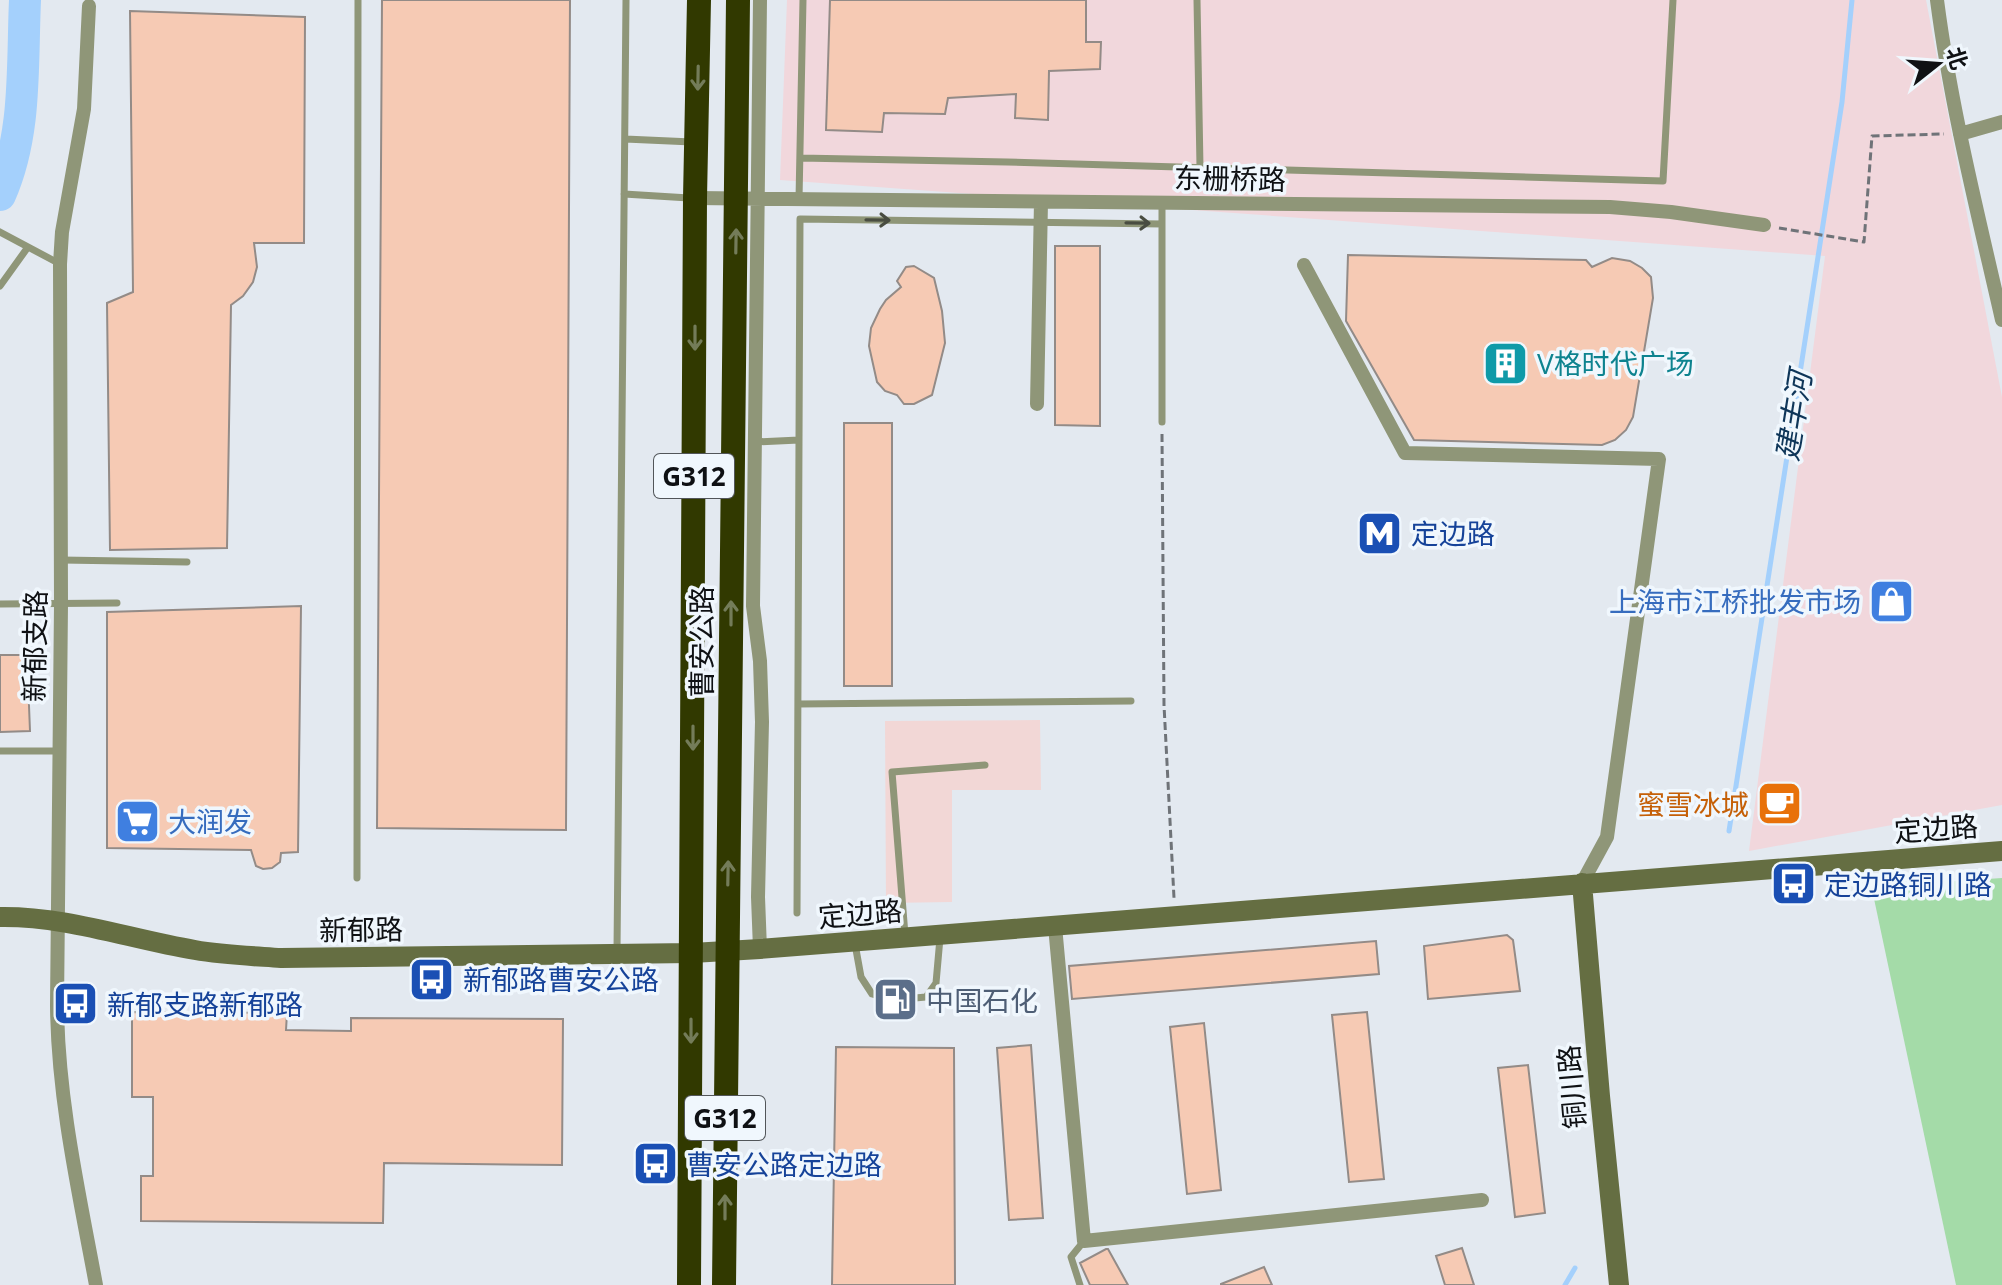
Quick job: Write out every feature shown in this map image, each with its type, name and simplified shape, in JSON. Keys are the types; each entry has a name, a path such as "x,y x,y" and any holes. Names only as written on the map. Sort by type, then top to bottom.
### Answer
{"highway":[{"name":"曹安公路","path":"689,1285 695,198 699,0"},
{"name":"曹安公路","path":"724,1285 727,951 744,442 747,198 738,0"}],"street":[{"path":"747,198 760,0"},
{"path":"1937,0 1960,134 2002,320"},
{"name":"新郁支路","path":"89,3 84,109 62,232 60,264 57,1006 59,1071 96,1285"},
{"path":"1960,134 2002,122"},
{"name":"东栅桥路","path":"695,198 1610,207 1764,225"},
{"path":"1037,404 1041,202"},
{"path":"1304,265 1405,453 1659,459 1607,837 1582,883"},
{"path":"744,442 762,722 758,897 760,949"},
{"name":"定边路","path":"727,951 2002,851"},
{"name":"铜川路","path":"1582,883 1619,1285"},
{"name":"新郁路","path":"0,917 58,920 194,950 238,956 281,958 727,951"},
{"path":"1055,926 1084,1241 1482,1200"}],"lane":[{"path":"357,878 358,0"},
{"path":"617,953 626,0"},
{"path":"799,199 803,0"},
{"path":"1197,0 1200,167"},
{"path":"800,158 1663,181 1673,0"},
{"path":"625,139 698,142"},
{"path":"624,194 695,198"},
{"path":"1162,203 1162,422"},
{"path":"797,913 800,219 1162,224"},
{"path":"0,232 60,264"},
{"path":"0,286 24,245"},
{"path":"744,442 799,440"},
{"path":"61,560 187,562"},
{"path":"0,604 117,603"},
{"path":"798,704 1131,701"},
{"path":"0,751 59,751"},
{"path":"905,937 892,772 985,765"},
{"path":"855,941 861,977 872,994 893,1000 926,997 936,983 940,935"},
{"path":"1080,1285 1071,1257 1084,1241"}],"path":[{"path":"1764,225 1864,242 1872,136 1960,134"},
{"path":"1162,422 1164,705 1175,916"}],"shaded area":[{"name":"上海市江桥批发市场","path":"787,0 1926,0 2002,397 2002,805 1749,851 1825,256 780,180"},
{"path":"1040,720 1041,790 952,790 952,902 886,903 885,721"}],"green space":[{"path":"2002,878 2002,1285 1956,1285 1873,894 1885,886"}],"building":[{"path":"382,0 570,0 566,830 377,828"},
{"path":"830,0 1086,0 1086,42 1101,42 1100,69 1049,71 1048,120 1015,118 1016,94 948,98 945,114 884,113 882,132 826,130"},
{"path":"130,11 305,17 304,243 254,243 257,267 253,282 243,296 231,305 227,548 110,550 107,303 133,292"},
{"path":"1055,246 1100,246 1100,426 1055,425"},
{"name":"V格时代广场","path":"1348,255 1586,260 1592,267 1612,258 1630,261 1642,268 1651,277 1653,298 1633,417 1626,430 1615,440 1602,445 1414,440 1346,321"},
{"path":"914,266 934,278 945,343 932,395 914,404 904,404 897,395 885,391 877,382 869,346 871,328 880,309 901,287 897,281 906,267"},
{"path":"844,423 892,423 892,686 844,686"},
{"path":"301,606 298,852 281,853 280,862 272,868 263,869 256,866 251,850 107,848 107,612"},
{"path":"0,655 27,655 30,731 0,732"},
{"path":"1507,935 1513,940 1520,991 1428,999 1424,946"},
{"path":"1376,941 1379,974 1072,999 1069,966"},
{"path":"132,1012 287,1013 286,1030 351,1031 351,1018 563,1019 562,1165 384,1163 383,1223 141,1221 141,1176 153,1176 153,1097 132,1097"},
{"path":"1367,1012 1384,1179 1349,1182 1332,1015"},
{"path":"1204,1023 1221,1190 1187,1194 1170,1027"},
{"path":"1031,1045 1043,1218 1009,1220 997,1048"},
{"path":"836,1047 954,1048 955,1285 832,1285"},
{"path":"1528,1065 1545,1213 1515,1217 1498,1068"},
{"path":"1462,1248 1474,1285 1445,1285 1436,1256"},
{"path":"1106,1249 1128,1285 1090,1285 1080,1263"},
{"path":"1264,1267 1272,1285 1221,1285 1221,1284"}],"waterway":[{"path":"0,195 9,172 19,124 25,0"},
{"name":"建丰河","path":"1729,831 1842,102 1852,0"},
{"name":"建丰河","path":"1565,1285 1575,1268"}],"place":[{"name":"V格时代广场","path":"1506,363"},
{"name":"定边路","path":"1380,533"},
{"name":"上海市江桥批发市场","path":"1892,601"},
{"name":"蜜雪冰城","path":"1780,804"},
{"name":"大润发","path":"137,821"},
{"name":"定边路铜川路","path":"1793,884"},
{"name":"新郁路曹安公路","path":"432,979"},
{"name":"中国石化","path":"895,1000"},
{"name":"新郁支路新郁路","path":"76,1004"},
{"name":"曹安公路定边路","path":"655,1164"}]}
